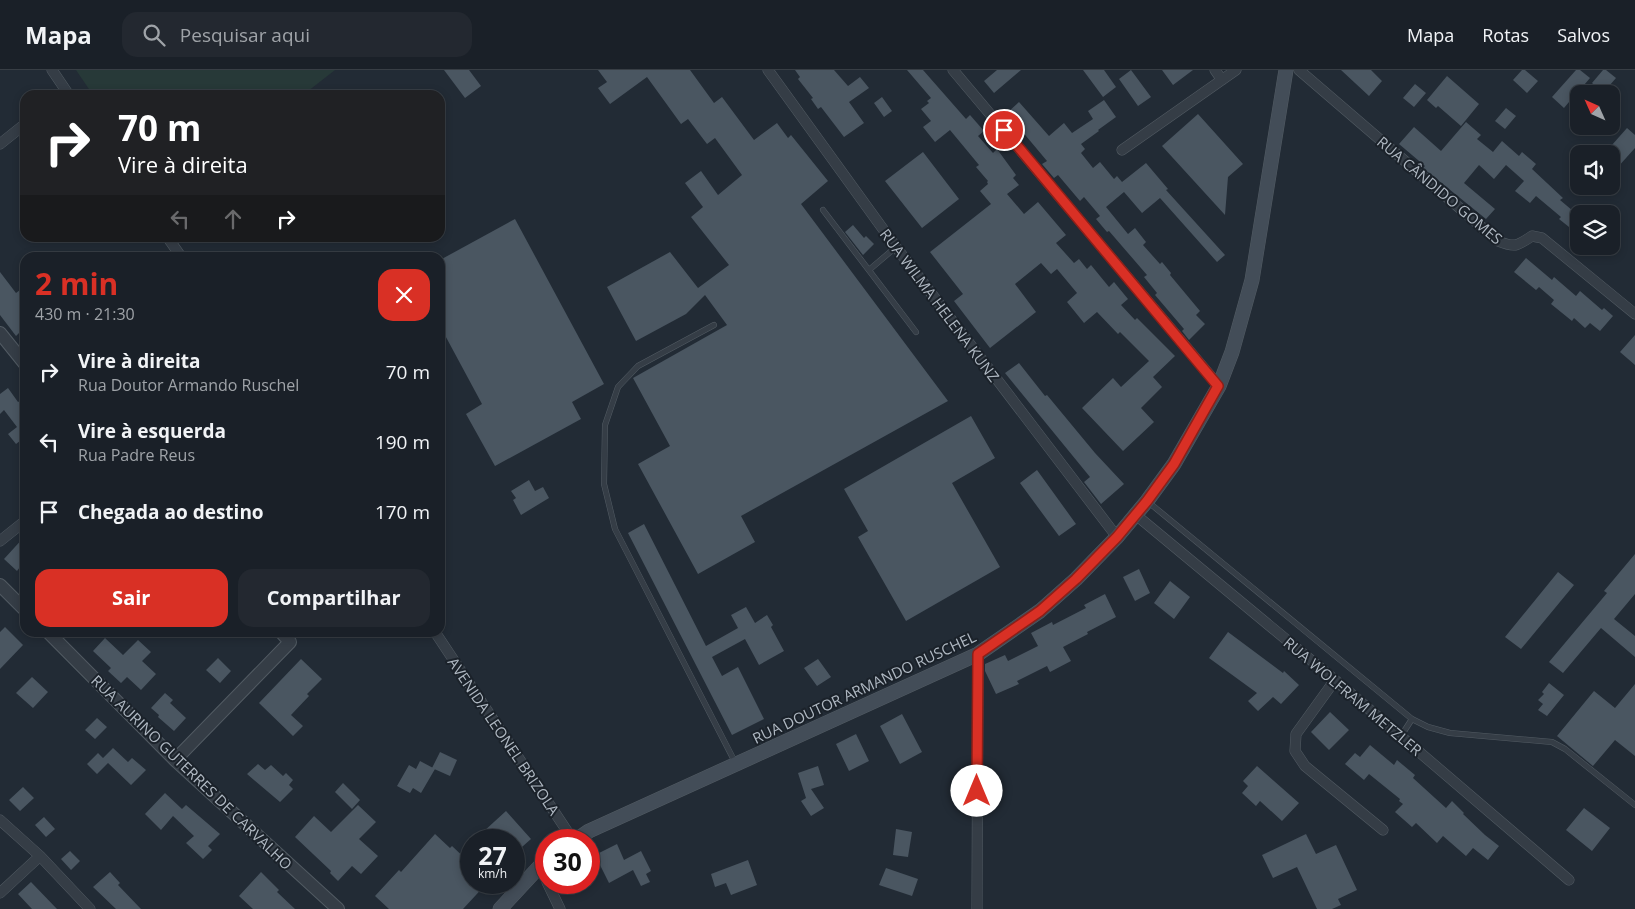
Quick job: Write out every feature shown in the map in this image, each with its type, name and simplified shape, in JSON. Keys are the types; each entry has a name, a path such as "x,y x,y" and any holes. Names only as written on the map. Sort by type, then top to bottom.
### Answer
{"main road":[{"name":"RUA DOUTOR ARMANDO RUSCHEL","path":"593,829 978,654 1040,611 1076,579 1117,537 1174,464 1218,386 1232,352 1252,280 1286,70"},
{"path":"500,909 535,873"}],"street":[{"path":"52,70 64,90"},
{"name":"RUA WILMA HELENA KUNZ","path":"768,70 896,247 1117,537"},
{"path":"953,70 1218,386"},
{"path":"1215,70 1222,80"},
{"path":"1122,150 1236,70"},
{"name":"RUA CÂNDIDO GOMES","path":"1299,70 1498,241 1510,246 1519,244 1532,236 1542,238 1635,314"},
{"path":"0,144 20,128"},
{"path":"0,333 20,358"},
{"name":"RUA WOLFRAM METZLER","path":"1136,515 1335,680 1569,880"},
{"path":"0,541 20,525"},
{"path":"0,585 20,605"},
{"name":"RUA AURINO GUTERRES DE CARVALHO","path":"53,637 175,760 338,909"},
{"path":"175,760 290,642 286,637"},
{"name":"AVENIDA LEONEL BRIZOLA","path":"438,637 567,829"},
{"path":"977,909 978,654"},
{"path":"1335,680 1296,734 1295,751 1305,766 1382,830"},
{"path":"0,820 40,856 90,909"},
{"path":"0,893 40,856"},
{"path":"553,894 560,909"}],"lane":[{"path":"823,210 916,332"},
{"path":"869,270 896,247"},
{"path":"714,325 638,366 618,387 605,425 604,484 615,529 736,764"},
{"path":"1147,501 1412,719 1428,727 1450,733 1552,742 1565,749 1635,805"},
{"path":"1401,736 1412,719"}],"shaded area":[{"path":"76,70 335,70 309,90 90,90"}],"building":[{"path":"444,70 469,70 481,86 465,98"},
{"path":"598,70 690,70 714,103 722,97 754,140 777,123 788,138 791,135 828,181 801,204 948,401 741,516 755,542 698,574 638,464 670,446 633,378 727,325 705,295 686,314 636,341 607,287 670,252 698,288 729,265 691,217 703,207 685,183 701,171 718,195 742,175 715,138 707,144 688,119 681,124 647,77 610,104 598,88 607,82"},
{"path":"795,70 834,70 848,86 860,77 869,88 849,102 864,123 844,137 821,107 818,109 811,99 813,98 798,79 800,77"},
{"path":"907,70 923,70 966,119 970,115 984,131 978,136 993,153 997,149 1016,175 1013,178 1019,185 1007,194 1024,214 1038,202 1066,235 1056,243 1074,263 1079,259 1087,269 1091,265 1109,287 1114,282 1128,299 1121,305 1135,320 1137,318 1175,356 1153,377 1162,387 1141,408 1154,422 1123,451 1082,408 1113,378 1121,387 1149,361 1120,332 1118,334 1097,312 1084,323 1067,302 1077,293 1057,269 1051,274 1041,263 1015,284 1036,312 990,348 954,301 963,294 930,252 991,204 980,191 988,184 988,181 976,167 979,165 950,130 935,142 923,127 931,121 921,109 929,103 927,101 931,98"},
{"path":"997,70 1021,70 994,93 984,81"},
{"path":"1083,70 1104,70 1116,87 1103,97"},
{"path":"1131,70 1151,97 1138,106 1119,79"},
{"path":"1162,70 1193,70 1173,85"},
{"path":"1341,70 1371,70 1382,81 1369,96"},
{"path":"1522,70 1525,70 1538,81 1527,93 1513,80"},
{"path":"1576,70 1580,70 1590,78 1584,85 1570,85 1570,103 1564,108 1552,97"},
{"path":"1603,70 1606,70 1616,78 1610,85 1594,85 1592,83"},
{"path":"1447,76 1479,104 1461,126 1438,106 1436,108 1427,100"},
{"path":"1415,84 1426,93 1414,107 1403,98"},
{"path":"882,97 892,111 884,117 874,103"},
{"path":"1104,100 1116,117 1081,144 1085,149 1081,153 1093,168 1100,162 1114,179 1117,176 1122,182 1146,163 1168,189 1166,190 1225,255 1217,262 1160,198 1142,213 1124,192 1106,207 1128,234 1135,228 1146,242 1143,245 1160,264 1162,262 1171,273 1170,275 1200,311 1196,315 1205,324 1189,340 1182,331 1184,329 1155,295 1157,293 1144,277 1147,275 1109,231 1107,232 1096,219 1100,216 1084,197 1080,201 1058,175 1054,178 1042,164 1047,161 1008,112 1019,102 1049,136 1064,123 1072,133 1093,119 1088,111"},
{"path":"1506,108 1516,116 1505,129 1495,121"},
{"path":"1198,114 1243,164 1228,177 1225,215 1162,146"},
{"path":"1466,122 1481,135 1477,139 1493,152 1502,141 1519,156 1522,152 1536,164 1532,169 1563,198 1560,200 1570,208 1570,228 1559,219 1561,217 1536,196 1530,203 1515,191 1524,181 1506,165 1494,179 1479,165 1464,183 1495,209 1486,219 1423,168 1425,166 1399,144 1414,127 1441,151"},
{"path":"1627,128 1635,135 1635,148 1620,165 1620,145 1612,145"},
{"path":"923,152 959,199 922,228 885,181"},
{"path":"515,219 604,384 572,402 581,419 495,466 466,414 482,404 445,335 445,257"},
{"path":"853,225 864,238 866,236 874,244 863,255 845,232"},
{"path":"1526,258 1552,280 1554,277 1576,296 1580,291 1602,310 1604,308 1613,316 1600,331 1590,323 1585,328 1574,318 1572,321 1551,304 1554,300 1539,287 1536,290 1514,272"},
{"path":"0,272 16,293 20,290 20,334 19,333 16,336 0,315"},
{"path":"1635,335 1635,365 1620,352"},
{"path":"1019,363 1045,396 1047,395 1095,453 1124,484 1101,504 1084,482 1090,477 1005,373"},
{"path":"8,388 18,402 20,401 20,441 16,444 8,434 17,427 4,410 0,414 0,394"},
{"path":"971,416 995,458 952,483 1000,567 906,621 858,537 868,531 844,489"},
{"path":"1037,470 1076,524 1059,536 1020,483"},
{"path":"529,480 535,491 543,487 549,498 521,515 513,500 516,498 511,491"},
{"path":"644,524 706,646 738,628 731,615 746,607 755,623 767,615 773,625 771,627 784,651 759,665 745,639 712,657 722,676 738,667 764,719 732,735 628,533"},
{"path":"20,541 20,567 17,571 4,559"},
{"path":"1635,554 1635,594 1614,619 1635,636 1635,657 1601,628 1563,673 1549,662 1607,593 1604,591"},
{"path":"1139,569 1150,593 1135,601 1123,577"},
{"path":"1558,572 1574,585 1521,649 1505,637"},
{"path":"1170,581 1190,597 1174,619 1154,603"},
{"path":"1105,594 1116,617 1063,647 1071,661 1050,672 1047,666 1017,681 1019,684 996,694 985,671 985,664 1005,655 1008,661 1038,646 1031,633 1052,622 1053,625 1086,608 1084,605"},
{"path":"5,627 23,645 0,669 0,632"},
{"path":"1228,632 1283,673 1284,671 1299,685 1281,704 1273,697 1258,711 1248,701 1257,693 1209,658"},
{"path":"105,638 123,655 138,640 151,652 142,661 156,674 141,690 127,677 121,683 108,671 111,668 93,651"},
{"path":"218,658 231,671 220,683 206,670"},
{"path":"301,659 322,679 307,694 309,696 291,715 303,726 293,736 259,703"},
{"path":"818,659 831,677 817,686 804,668"},
{"path":"32,677 48,692 33,708 16,693"},
{"path":"1549,683 1564,695 1547,716 1538,710 1543,704 1538,700 1544,694 1542,692"},
{"path":"1635,684 1635,756 1615,740 1593,766 1557,736 1594,691 1615,708"},
{"path":"165,693 173,700 170,703 186,718 174,731 151,708"},
{"path":"1330,712 1349,730 1329,750 1311,732"},
{"path":"902,714 922,752 900,764 880,726"},
{"path":"97,718 107,727 95,739 85,730"},
{"path":"856,734 869,761 849,771 836,744"},
{"path":"1370,745 1394,765 1397,760 1415,775 1413,778 1446,808 1452,801 1463,814 1499,846 1488,860 1473,848 1466,856 1443,836 1437,843 1416,823 1412,827 1395,812 1403,804 1399,801 1400,799 1369,774 1364,780 1345,764 1355,753 1360,757"},
{"path":"113,748 128,762 132,758 146,770 131,785 108,763 97,774 87,764 98,753 103,758"},
{"path":"440,752 457,760 450,776 432,768"},
{"path":"420,761 435,769 421,793 413,788 410,793 397,786 409,765 416,769"},
{"path":"258,764 265,770 271,765 283,776 286,773 293,780 289,785 293,789 280,802 247,774"},
{"path":"818,766 824,785 811,789 824,808 811,816 801,801 806,798 798,773"},
{"path":"1257,766 1299,803 1282,821 1260,801 1256,806 1242,793 1248,786 1243,781"},
{"path":"343,783 360,800 352,809 335,792"},
{"path":"23,787 34,798 20,811 9,800"},
{"path":"165,793 182,809 186,805 220,834 208,846 212,850 203,859 186,843 194,836 173,816 161,830 145,814"},
{"path":"358,805 376,822 359,839 378,856 361,874 352,866 338,881 330,873 331,871 295,837 314,816 331,832"},
{"path":"1584,808 1610,828 1592,851 1566,830"},
{"path":"506,811 522,829 486,829"},
{"path":"44,817 55,829 46,837 35,825"},
{"path":"896,829 912,832 908,857 893,855"},
{"path":"525,832 531,839 525,844"},
{"path":"435,834 450,848 452,846 460,854 460,894 477,894 463,909 389,909 375,896 399,870 401,872"},
{"path":"1306,834 1316,854 1336,845 1357,890 1338,899 1341,905 1332,909 1317,909 1297,867 1273,878 1262,855"},
{"path":"617,844 624,860 641,851 651,871 646,874 650,882 641,886 633,870 609,883 600,865 600,852"},
{"path":"70,851 80,861 71,870 61,859"},
{"path":"748,860 757,885 731,895 726,883 715,887 711,874"},
{"path":"886,868 918,879 912,896 879,885"},
{"path":"110,872 120,883 118,885 141,909 116,909 93,887"},
{"path":"261,872 279,890 277,892 295,909 253,909 239,896"},
{"path":"31,882 57,909 32,909 18,894"}],"route":[{"path":"977,791 978,654 1040,611 1076,579 1117,537 1174,464 1218,386 1004,130"}]}
